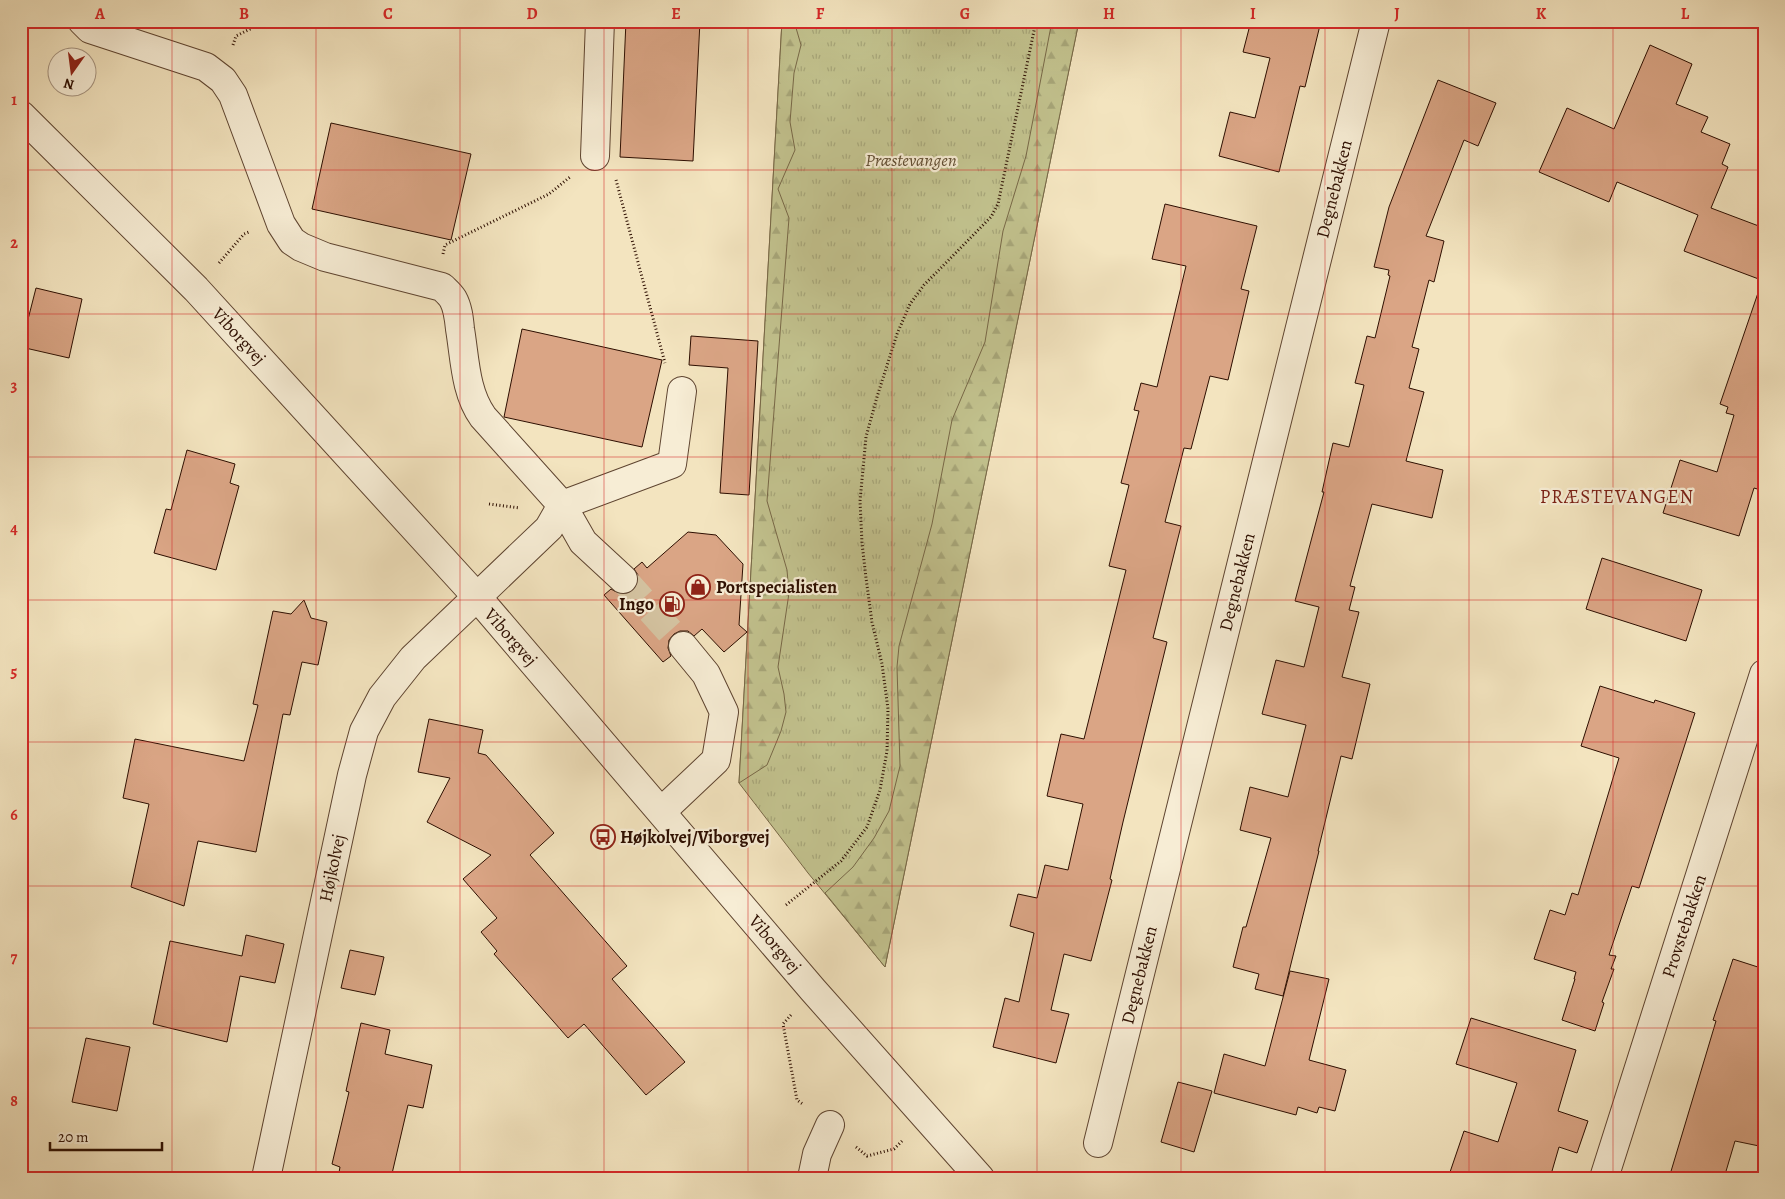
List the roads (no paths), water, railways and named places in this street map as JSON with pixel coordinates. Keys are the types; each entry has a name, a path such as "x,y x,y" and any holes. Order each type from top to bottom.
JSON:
{"street":[{"path":"82,21 90,29 206,67 223,80 233,95 279,218 292,241 325,256 442,287 454,300 458,312 468,380 475,406 562,505 584,542 623,578"},
{"path":"595,156 600,21"},
{"name":"Degnebakken","path":"1098,1143 1376,21"},
{"name":"Viborgvej","path":"21,115 196,289 478,598 813,990 980,1178"},
{"path":"562,505 672,464 682,391"},
{"name":"Højkolvej","path":"266,1178 352,775 364,731 382,697 413,658 478,598 549,528 562,505"},
{"path":"662,811 716,760 724,712 706,674 683,646"},
{"name":"Provstebakken","path":"1604,1178 1764,674"},
{"path":"812,1178 817,1154 830,1125"}],"tunnel":[{"path":"623,579 683,646"}],"place":[{"name":"Portspecialisten","path":"698,587"},
{"name":"Ingo","path":"672,604"},
{"name":"Højkolvej/Viborgvej","path":"603,837"}],"district":[{"name":"PRÆSTEVANGEN","path":"1617,497"}],"park label":[{"name":"Præstevangen","path":"911,160"}]}
